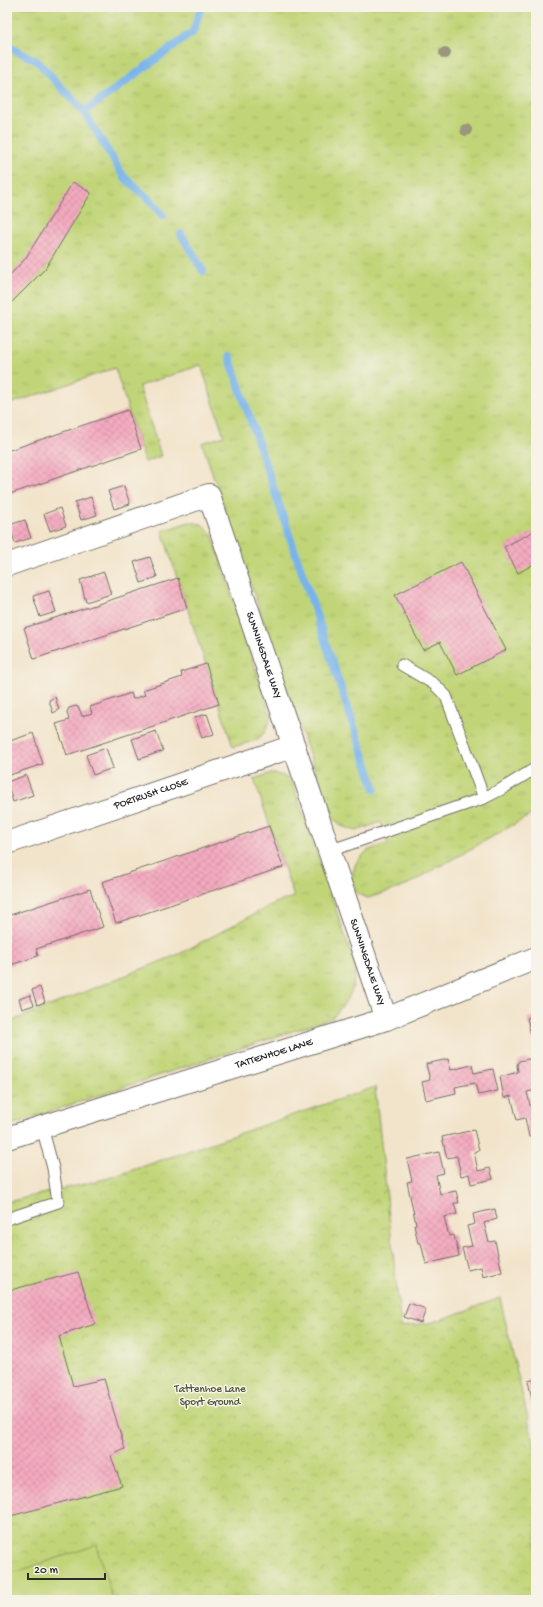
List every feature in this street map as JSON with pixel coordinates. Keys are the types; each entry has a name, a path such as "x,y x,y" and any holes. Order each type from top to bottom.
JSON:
{"street":[{"name":"SUNNINGDALE WAY","path":"7,564 209,495 386,1019"},
{"name":"PORTRUSH CLOSE","path":"7,843 294,746"},
{"name":"TATTENHOE LANE","path":"7,1138 386,1019 536,958"}],"lane":[{"path":"402,664 434,684 446,696 484,798"},
{"path":"329,851 484,798 536,768"},
{"path":"7,1219 58,1202 53,1168 42,1127"}],"green space":[{"path":"7,7 536,7 536,812 403,887 368,898 357,894 351,878 356,863 367,851 388,843 381,822 356,831 341,826 330,814 202,443 224,436 201,365 139,386 161,456 145,462 115,368 7,405"},
{"path":"189,522 202,524 212,534 271,716 269,724 262,735 254,741 233,747 162,531"},
{"path":"272,773 284,776 293,784 356,968 352,990 342,1006 332,1018 7,1126 7,1023 179,954 275,903 294,897 254,779"},
{"name":"Tattenhoe Lane Sport Ground","path":"375,1087 401,1327 434,1322 500,1298 536,1454 536,1600 7,1600 7,1202 109,1178"},
{"path":"96,1545 113,1600 7,1600 7,1575"}],"building":[{"path":"73,182 91,193 45,269 7,307 7,278 25,259"},
{"path":"128,410 141,449 7,495 7,451"},
{"path":"124,486 130,504 114,509 108,491"},
{"path":"91,497 97,515 81,520 75,502"},
{"path":"60,508 66,526 50,531 44,514"},
{"path":"25,520 31,538 15,543 9,525"},
{"path":"536,530 536,563 518,573 504,547"},
{"path":"150,557 157,577 141,583 134,562"},
{"path":"461,562 506,650 457,675 440,642 423,650 395,595"},
{"path":"104,572 111,594 86,602 80,580"},
{"path":"178,578 187,608 34,659 24,628"},
{"path":"49,591 56,612 40,617 33,596"},
{"path":"7,658 10,667 7,669"},
{"path":"206,664 219,704 67,755 56,724 69,720 67,712 69,708 76,706 79,708 82,716 92,713 90,707 131,693 133,699 145,695 143,690 182,677 181,672"},
{"path":"55,697 59,710 53,713 49,700"},
{"path":"207,714 214,734 202,738 195,717"},
{"path":"156,731 163,751 139,759 132,739"},
{"path":"33,733 43,764 7,776 7,742"},
{"path":"106,748 113,768 93,775 86,755"},
{"path":"26,775 33,795 13,802 7,782"},
{"path":"269,826 283,867 116,923 102,882"},
{"path":"90,889 103,927 36,949 38,956 7,966 7,916"},
{"path":"40,987 45,1002 37,1005 32,990"},
{"path":"30,995 34,1005 22,1009 19,999"},
{"path":"536,1016 536,1037 532,1038 527,1018"},
{"path":"448,1059 451,1070 472,1065 474,1073 493,1069 498,1091 478,1095 475,1083 455,1087 456,1093 426,1100 422,1082 430,1080 426,1064"},
{"path":"528,1059 532,1061 536,1081 536,1090 527,1092 532,1113 536,1112 536,1135 529,1137 525,1118 517,1120 511,1096 504,1098 500,1077 518,1072 517,1065 519,1061"},
{"path":"474,1130 479,1150 474,1152 478,1171 490,1168 493,1179 471,1184 469,1174 461,1176 457,1156 447,1158 442,1137"},
{"path":"439,1152 444,1173 436,1175 440,1194 456,1191 459,1203 454,1203 457,1214 444,1217 449,1236 454,1235 459,1256 426,1264 421,1243 418,1243 414,1225 416,1224 407,1182 412,1181 407,1159"},
{"path":"495,1209 497,1219 484,1223 489,1242 495,1241 502,1272 483,1277 481,1267 468,1270 462,1248 472,1246 467,1226 475,1224 473,1214"},
{"path":"78,1272 95,1324 59,1336 73,1386 104,1379 125,1449 111,1456 122,1486 7,1517 7,1291"},
{"path":"409,1303 426,1309 421,1323 404,1317"},
{"path":"536,1379 536,1412 535,1412 528,1381"}],"waterway":[{"path":"84,112 193,32 200,7"},
{"path":"7,46 37,61 84,112 124,177 151,201 163,216"},
{"path":"181,234 203,271"},
{"path":"229,356 375,789"}]}
